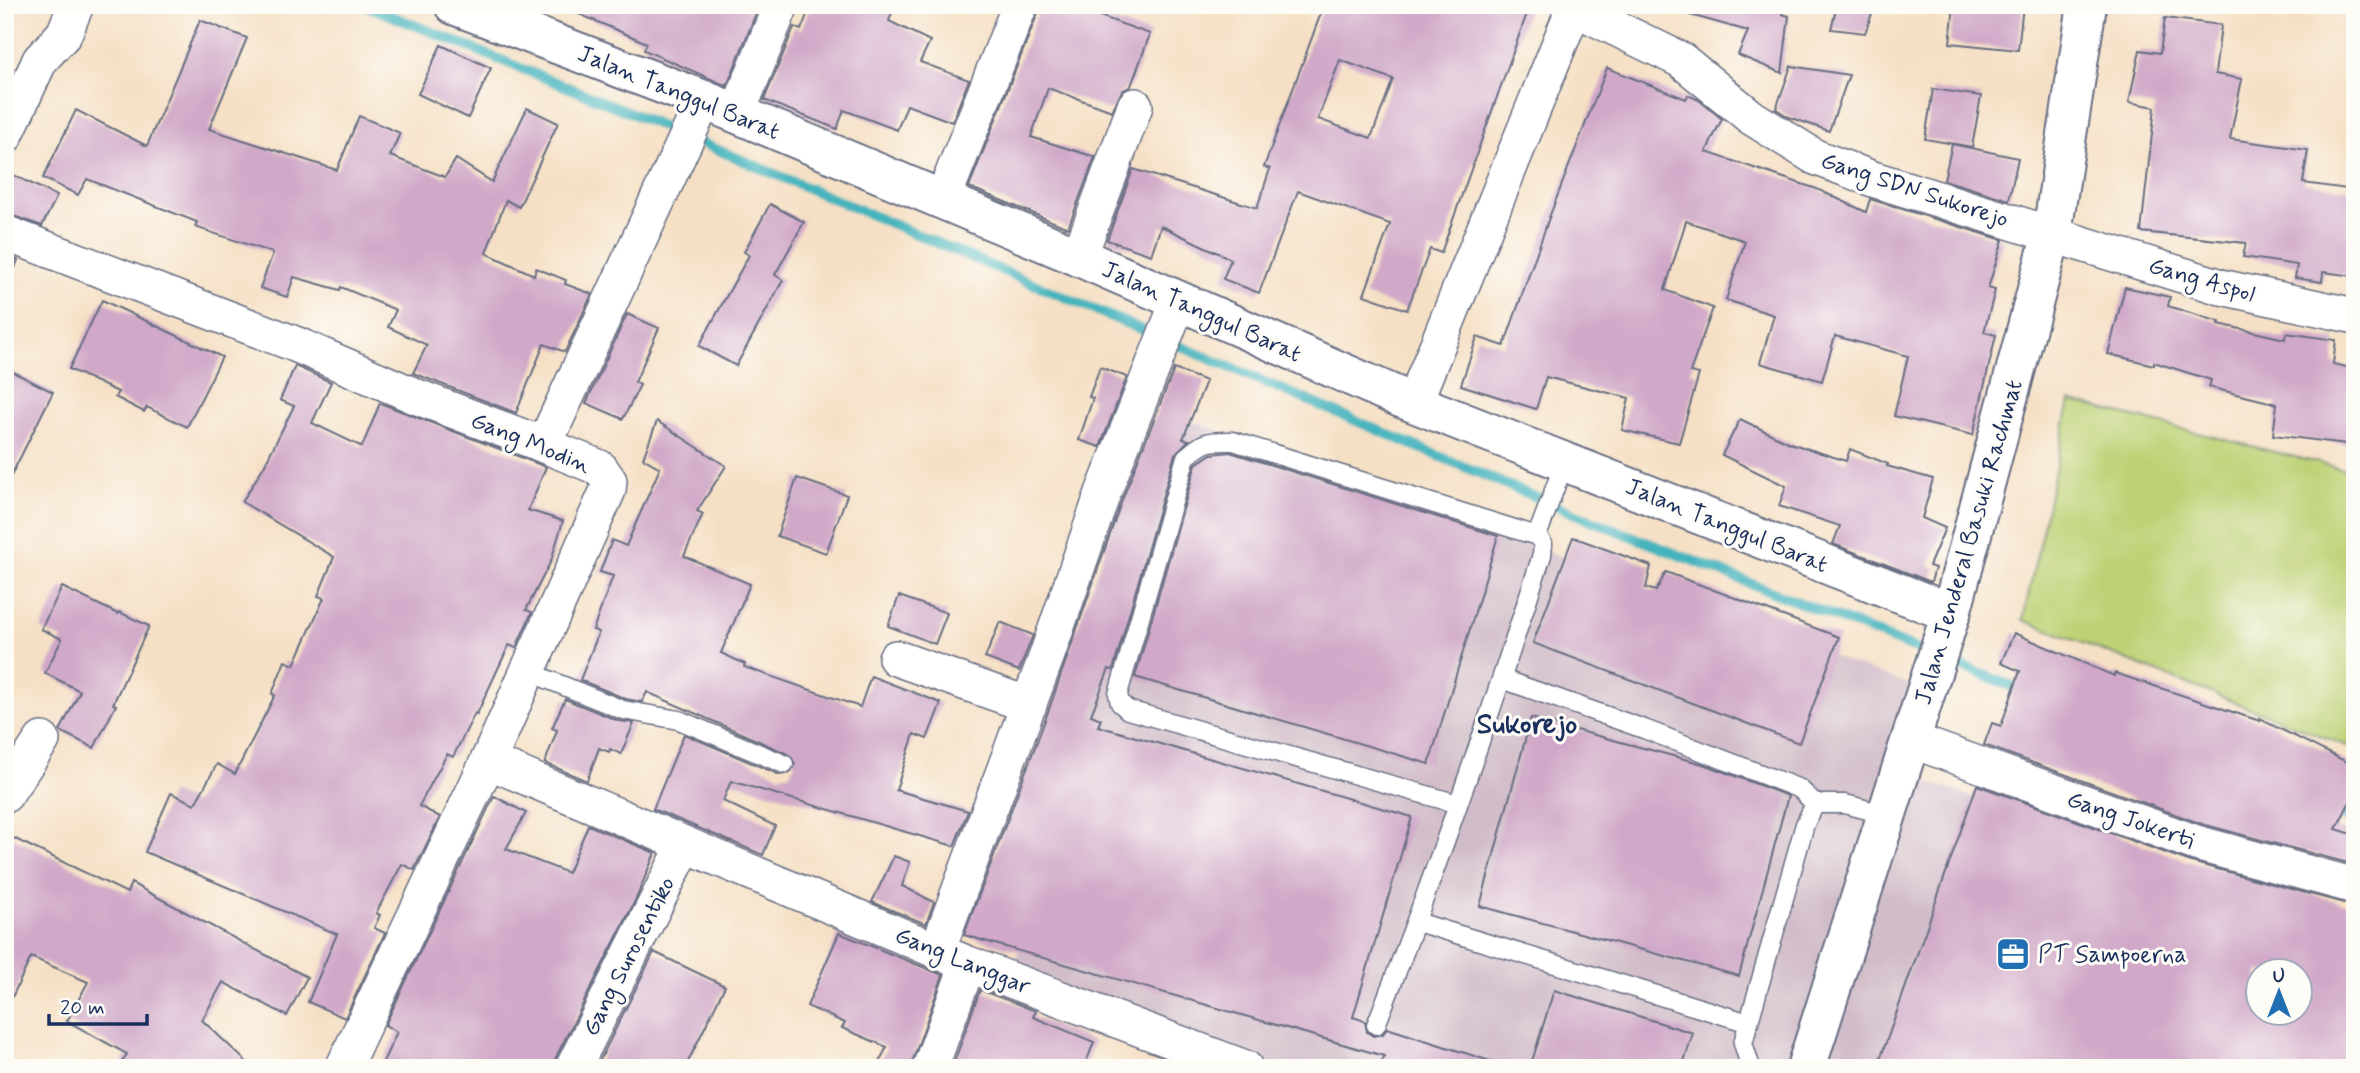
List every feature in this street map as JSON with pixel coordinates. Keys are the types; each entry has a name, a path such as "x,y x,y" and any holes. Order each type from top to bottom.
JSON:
{"street":[{"path":"5,136 40,60 64,34 76,5"},
{"name":"Jalan Tanggul Barat","path":"454,5 498,13 711,111 943,199 1414,403 1950,616"},
{"path":"544,445 676,157 711,111 782,5"},
{"path":"943,199 1020,5"},
{"name":"Jalan Jenderal Basuki Rachmat","path":"1806,1068 1950,616 2052,233 2087,5"},
{"path":"1414,403 1571,7"},
{"name":"Gang SDN Sukorejo","path":"1571,7 1681,60 1751,117 1815,157 1873,179 2052,233"},
{"path":"1079,257 1135,106"},
{"name":"Gang Modin","path":"5,233 295,344 415,396 544,445 600,468 609,481 608,490 488,761 343,1068"},
{"name":"Gang Aspol","path":"2052,233 2221,287 2355,316"},
{"path":"930,1068 953,958 1029,705 1103,493 1179,300"},
{"path":"896,658 1029,705"},
{"path":"5,795 42,740"},
{"name":"Gang Jokerti","path":"1911,740 2196,842 2355,886"},
{"name":"Gang Langgar","path":"488,761 953,958 1245,1068"},
{"name":"Gang Surosentiko","path":"573,1068 685,845"}],"lane":[{"path":"1458,804 1128,710 1120,703 1118,694 1186,457 1206,441 1233,441 1539,532"},
{"path":"1376,1025 1417,922 1502,679 1542,555 1543,544 1539,532 1565,461"},
{"path":"527,671 623,710 679,720 784,764"},
{"path":"1502,679 1644,729 1800,789 1815,804 1845,804 1887,815"},
{"path":"1751,1068 1743,1043 1805,824 1815,804"},
{"path":"1417,922 1749,1023"}],"shaded area":[{"path":"1165,411 1910,685 1901,774 2355,919 2355,1068 1271,1068 1010,980"}],"green space":[{"path":"2070,401 2355,472 2355,749 2023,620"}],"building":[{"path":"558,5 737,5 756,13 727,86 644,50 647,43"},
{"path":"811,5 895,5 889,21 930,41 920,62 969,80 952,122 907,105 897,130 844,110 837,129 764,100 794,27 801,30"},
{"path":"1041,5 1097,5 1094,14 1150,34 1131,86 1122,91 1112,111 1048,88 1031,137 1095,157 1068,228 969,187"},
{"path":"1324,5 1530,5 1441,253 1430,249 1407,310 1364,295 1390,224 1298,191 1259,293 1223,279 1231,259 1161,226 1151,255 1107,240 1133,169 1257,208 1270,169 1264,167","holes":["1340,60 1393,79 1371,138 1318,119"]},
{"path":"1684,5 1784,5 1782,14 1789,16 1782,73 1738,55 1748,31 1683,13"},
{"path":"1837,5 1875,5 1865,33 1831,29"},
{"path":"1954,5 2023,5 2018,50 1950,43"},
{"path":"2165,18 2221,25 2215,74 2242,79 2230,139 2308,150 2303,183 2355,190 2355,276 2323,272 2322,282 2295,278 2297,265 2243,257 2246,243 2141,232 2155,107 2129,102 2140,50 2160,53"},
{"path":"200,20 247,38 209,129 337,170 359,116 400,133 390,156 445,177 456,159 492,182 527,108 558,123 519,207 506,200 486,253 534,275 536,268 566,280 565,284 592,294 565,352 544,344 516,413 413,373 427,345 388,327 396,310 341,287 340,290 294,277 287,297 260,288 273,253 195,227 197,222 87,179 78,195 43,178 76,110 147,146"},
{"path":"441,45 491,68 468,118 418,94"},
{"path":"1791,66 1849,75 1829,131 1789,117 1776,109"},
{"path":"1607,68 1686,99 1688,95 1699,100 1722,119 1706,152 1817,189 1866,212 1870,199 2003,240 1988,288 1995,290 1984,332 1996,335 1973,435 1894,416 1908,356 1835,336 1822,381 1760,363 1774,315 1726,300 1745,241 1686,221 1665,290 1713,308 1690,372 1699,374 1679,443 1622,430 1629,398 1546,377 1536,409 1461,385 1477,337 1504,346 1550,215"},
{"path":"1933,89 1981,96 1972,147 1925,139"},
{"path":"1952,144 2018,158 2009,200 1944,180"},
{"path":"5,171 57,196 42,226 5,213"},
{"path":"770,204 804,222 775,275 783,280 736,366 699,346 749,255 744,252"},
{"path":"5,255 18,260 6,290 5,290"},
{"path":"2125,287 2170,297 2168,306 2220,322 2219,324 2285,339 2286,333 2336,340 2333,364 2355,369 2355,445 2273,435 2277,404 2209,387 2211,380 2154,362 2154,365 2108,354"},
{"path":"102,300 222,357 187,427 147,407 144,412 115,397 118,392 69,369"},
{"path":"627,314 659,328 635,382 640,385 623,419 586,403"},
{"path":"295,366 331,382 312,423 362,447 380,403 546,467 528,510 563,521 551,561 526,610 532,612 516,648 509,645 477,714 475,713 453,757 447,754 419,806 440,817 414,870 402,864 376,913 380,915 374,928 385,933 345,1018 308,1002 337,934 145,852 171,793 195,804 217,764 235,774 275,695 272,694 285,661 294,665 324,598 318,596 334,557 242,502 264,466 294,406 280,400"},
{"path":"1100,367 1127,377 1100,447 1079,440 1093,398 1089,397"},
{"path":"5,368 53,392 5,488"},
{"path":"1174,369 1206,381 1183,439 1189,440 1175,454 1113,670 1109,669 1091,715 1101,719 1098,726 1412,817 1353,1017 1365,1021 1367,1032 1373,1036 1383,1034 1387,1028 1493,1062 1492,1068 1380,1068 1384,1056 964,935 1048,712 1122,500"},
{"path":"1740,419 1790,443 1846,461 1850,449 1888,464 1887,466 1933,479 1922,518 1945,528 1929,566 1935,568 1931,582 1833,544 1840,526 1779,506 1786,486 1722,455"},
{"path":"657,421 726,466 697,511 703,514 684,556 750,584 721,653 745,664 744,667 860,707 871,676 941,703 927,739 914,734 896,790 968,811 954,846 731,781 723,801 775,826 763,855 653,809 684,734 780,775 790,773 795,763 788,754 647,692 642,702 626,699 580,680 599,632 593,630 613,576 600,572 612,540 626,546 660,468 643,458"},
{"path":"1230,452 1498,536 1429,764 1135,677 1196,464 1211,454"},
{"path":"797,478 847,495 826,553 777,536"},
{"path":"1573,537 1651,566 1646,588 1656,591 1666,572 1839,637 1799,743 1533,643"},
{"path":"62,587 149,626 113,704 116,705 94,748 60,731 80,691 45,673 62,639 41,629"},
{"path":"899,596 947,613 935,644 888,626"},
{"path":"1000,622 1033,635 1019,671 985,658"},
{"path":"2014,633 2114,676 2115,673 2260,719 2355,766 2355,792 2336,829 2355,835 2355,865 2202,824 1984,745 1992,723 2001,726 2020,671 2001,663"},
{"path":"565,699 619,721 634,723 621,754 599,748 587,781 545,763 557,730 552,728"},
{"path":"1531,718 1703,764 1788,796 1739,976 1480,906"},
{"path":"1977,785 2191,862 2355,906 2355,1068 1877,1068"},
{"path":"494,796 526,813 506,849 568,873 588,825 655,853 636,899 555,1059 553,1068 380,1068 397,1032 385,1025"},
{"path":"5,834 127,893 131,883 307,977 287,1016 223,982 202,1020 253,1068 118,1068 127,1054 67,1021 88,982 31,957 5,1012"},
{"path":"894,856 910,862 902,886 934,902 926,924 872,902"},
{"path":"839,933 943,975 910,1068 876,1068 887,1047 842,1028 845,1023 807,1006"},
{"path":"654,952 725,986 685,1068 596,1068"},
{"path":"980,990 1036,1011 1033,1017 1094,1042 1084,1068 952,1068"},
{"path":"1554,990 1693,1033 1682,1068 1530,1068"}],"waterway":[{"path":"365,5 624,110 1573,513 1929,654"},
{"path":"1943,659 2024,691"},
{"path":"2331,811 2355,820"}],"place":[{"name":"PT Sampoerna","path":"2013,954"}],"district":[{"name":"Sukorejo","path":"1527,723"}]}
